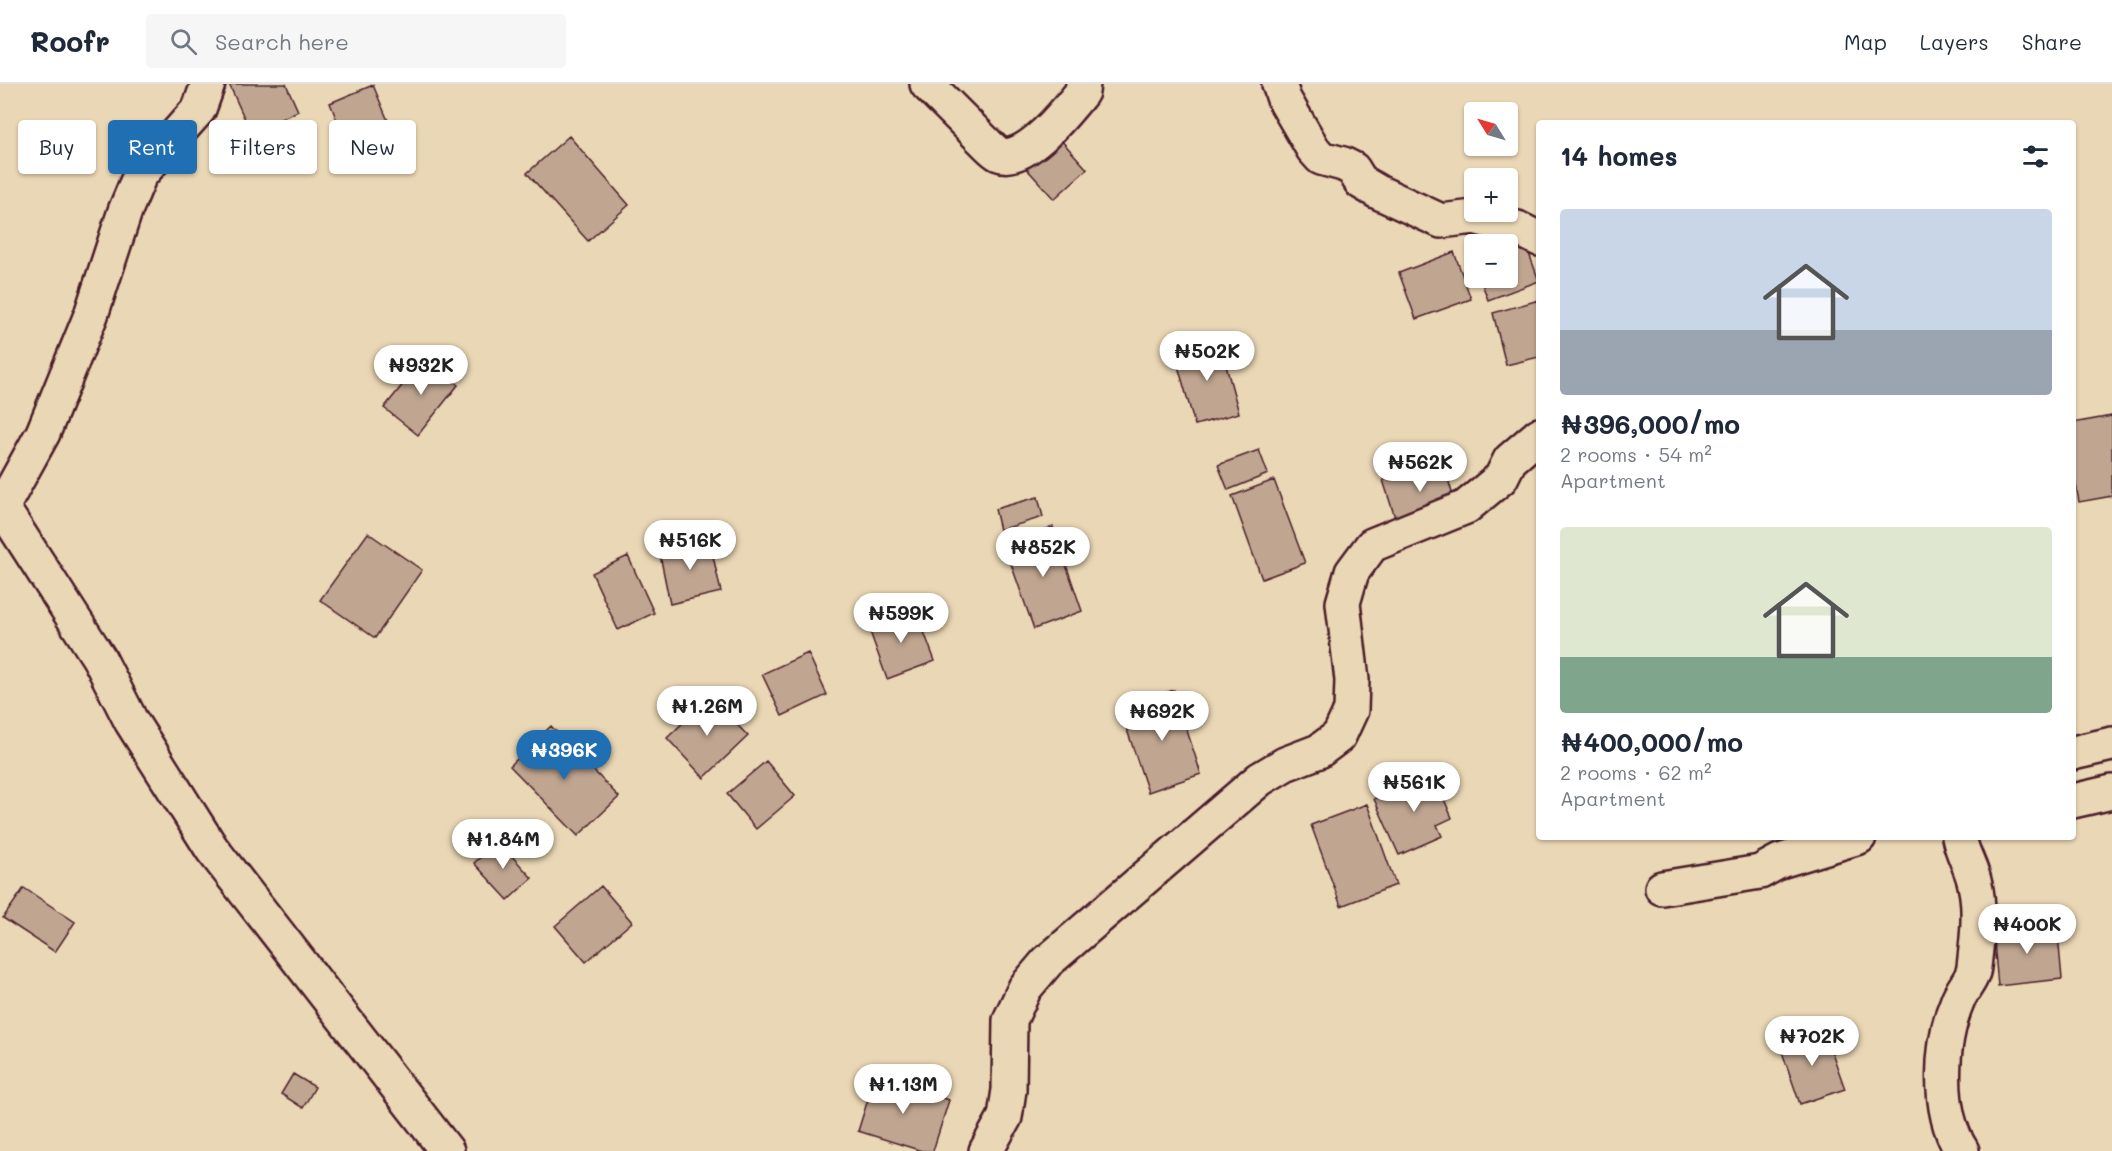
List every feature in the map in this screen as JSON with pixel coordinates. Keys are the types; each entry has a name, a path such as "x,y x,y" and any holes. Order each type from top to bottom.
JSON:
{"street":[{"path":"208,84 199,109 140,176 124,211 91,315 43,433 1,507 99,658 131,721 212,849 447,1151"},
{"path":"927,84 988,146 999,154 1005,155 1014,154 1046,134 1082,92 1083,84"},
{"path":"1279,84 1301,129 1321,158 1343,164 1353,170 1361,182 1441,221 1474,217 1518,228 1536,237"},
{"path":"986,1151 1005,1117 1009,1090 1010,1020 1024,988 1047,962 1260,779 1285,764 1319,751 1339,736 1351,711 1352,680 1343,603 1352,572 1372,545 1466,507 1501,478 1510,460 1536,438"},
{"path":"2076,752 2112,744"},
{"path":"2076,800 2112,792"},
{"path":"1662,888 1760,872 1780,861 1849,840"},
{"path":"1960,840 1975,885 1977,923 1974,971 1958,1000 1947,1035 1942,1083 1950,1118 1962,1151"}],"building":[{"path":"229,84 286,84 298,111 279,120 245,120"},
{"path":"373,85 388,120 337,120 330,103"},
{"path":"569,136 629,205 588,241 527,173"},
{"path":"1059,138 1087,169 1054,199 1026,168"},
{"path":"1522,234 1536,273 1536,282 1488,300 1484,288 1518,288 1518,235"},
{"path":"1454,252 1464,280 1464,288 1467,288 1471,299 1416,319 1399,273"},
{"path":"1536,301 1536,358 1506,365 1493,313"},
{"path":"1219,340 1239,413 1195,425 1174,352"},
{"path":"424,358 458,385 418,435 384,408"},
{"path":"2112,416 2112,496 2079,502 2076,485 2076,422"},
{"path":"1259,450 1268,474 1228,490 1218,465"},
{"path":"1443,462 1456,506 1397,524 1383,480"},
{"path":"1274,480 1305,563 1262,579 1232,496"},
{"path":"1038,497 1043,517 1000,530 995,509"},
{"path":"1053,527 1082,611 1034,629 1004,544"},
{"path":"368,533 422,570 375,638 320,600"},
{"path":"709,538 721,592 670,604 659,550"},
{"path":"628,556 654,613 618,630 592,573"},
{"path":"915,608 935,661 887,679 868,626"},
{"path":"808,653 827,695 782,716 762,674"},
{"path":"1174,690 1201,774 1148,792 1122,715 1148,706 1146,699"},
{"path":"710,697 748,736 704,778 667,738"},
{"path":"551,726 619,797 578,836 510,766"},
{"path":"766,761 795,796 756,829 727,794"},
{"path":"1433,773 1452,818 1437,825 1442,836 1399,855 1374,799"},
{"path":"1367,804 1396,885 1341,906 1311,825"},
{"path":"498,841 532,878 508,900 474,863"},
{"path":"601,886 632,922 586,962 555,926"},
{"path":"24,888 75,922 55,952 3,918"},
{"path":"2057,924 2062,979 1998,986 1993,931"},
{"path":"1824,1030 1845,1089 1800,1104 1780,1046"},
{"path":"293,1074 315,1087 303,1108 281,1094"},
{"path":"875,1077 949,1100 933,1151 922,1151 858,1131"}]}
